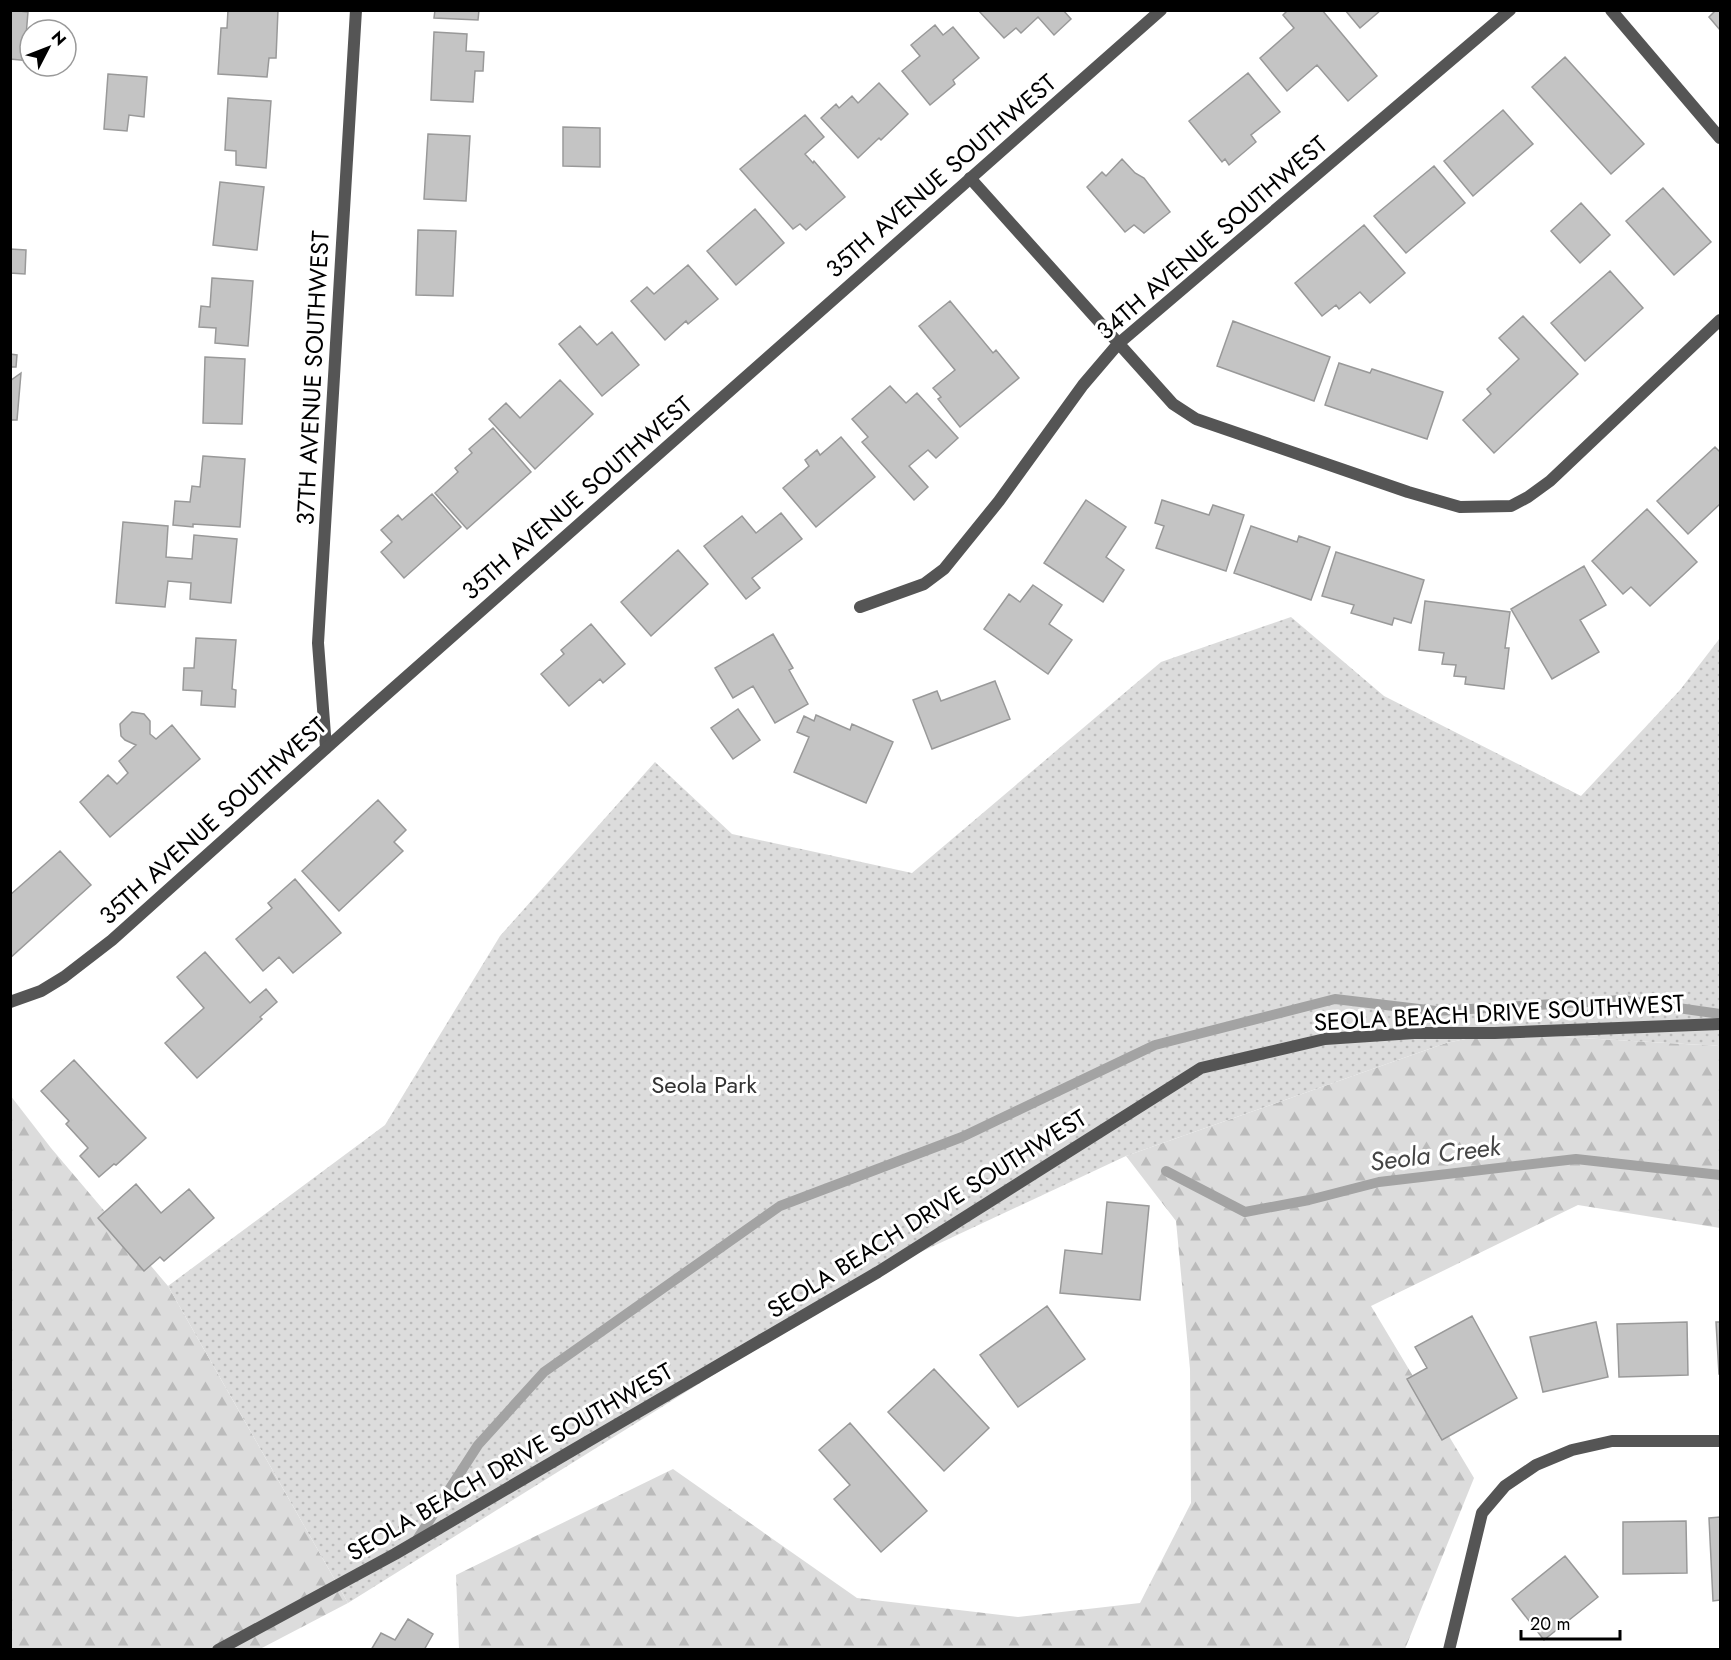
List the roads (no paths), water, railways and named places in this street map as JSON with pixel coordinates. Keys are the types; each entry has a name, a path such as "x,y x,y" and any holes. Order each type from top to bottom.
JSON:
{"street":[{"name":"37TH AVENUE SOUTHWEST","path":"326,748 318,643 356,10"},
{"name":"35TH AVENUE SOUTHWEST","path":"10,1002 41,991 64,977 112,940 1161,10"},
{"name":"34TH AVENUE SOUTHWEST","path":"860,607 924,584 944,569 999,501 1083,385 1118,344 1510,10"},
{"path":"1611,10 1720,138"},
{"path":"970,178 1173,404 1196,419 1408,492 1460,507 1511,506 1528,497 1550,481 1720,321"},
{"name":"SEOLA BEACH DRIVE SOUTHWEST","path":"218,1650 395,1554 878,1272 1201,1068 1325,1039 1720,1023"},
{"path":"1449,1650 1482,1513 1505,1486 1536,1465 1572,1450 1612,1441 1720,1441"}],"waterway":[{"path":"418,1538 478,1445 544,1372 780,1206 962,1137 1155,1045 1335,999 1436,1011 1622,1000 1720,1014"},
{"name":"Seola Creek","path":"1166,1171 1245,1212 1309,1200 1379,1182 1576,1159 1720,1175"}],"park label":[{"name":"Seola Park","path":"704,1085"}]}
